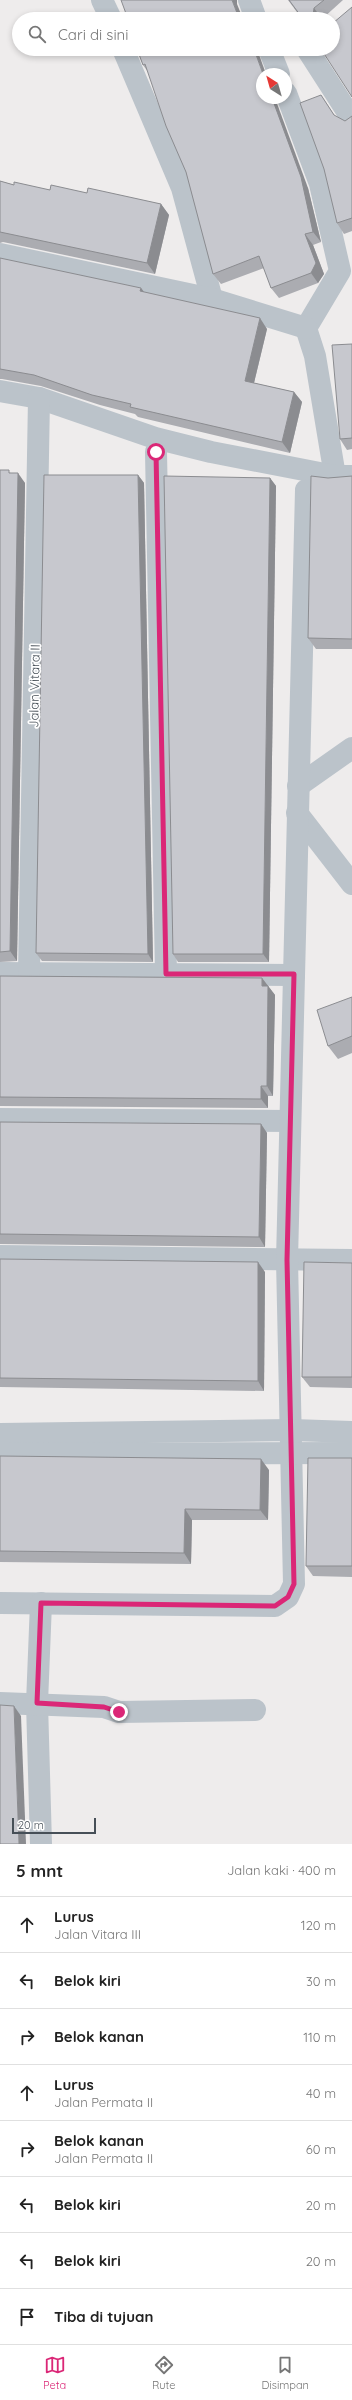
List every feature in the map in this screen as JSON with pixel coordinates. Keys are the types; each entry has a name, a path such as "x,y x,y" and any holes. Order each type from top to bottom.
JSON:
{"street":[{"path":"102,0 107,12"},
{"path":"248,0 253,12"},
{"path":"126,56 182,188 212,299"},
{"path":"274,61 283,56"},
{"path":"312,56 352,119"},
{"path":"290,104 320,184 346,270 306,328"},
{"path":"0,254 212,299 306,328"},
{"path":"0,391 39,398 155,438 211,452 343,476 315,356 306,328"},
{"name":"Jalan Vitara II","path":"30,973 39,398"},
{"path":"156,452 166,974"},
{"path":"0,1603 275,1606 288,1597 294,1584 292,1430 287,1260 306,490"},
{"path":"298,786 352,748"},
{"path":"297,812 352,884"},
{"path":"0,973 294,974"},
{"path":"0,1119 290,1121"},
{"path":"0,1256 352,1260"},
{"path":"10,1444 292,1430 352,1432"},
{"path":"10,1444 352,1453"},
{"path":"41,1603 37,1703 41,1844"},
{"path":"0,1703 37,1703 104,1707 119,1712 255,1710"}],"building":[{"path":"121,0 232,0 237,12 125,12"},
{"path":"289,0 324,0 314,8 314,12 298,12"},
{"path":"352,7 352,97 326,56 340,56 340,17"},
{"path":"140,56 257,56 261,68 256,68 256,104 274,104 301,177 313,232 305,234 316,263 311,273 271,288 259,256 213,274 186,172 166,126 145,64 143,65"},
{"path":"321,95 334,115 345,121 352,116 352,218 337,223 324,169 300,103"},
{"path":"0,181 14,185 14,182 50,190 51,185 87,193 88,188 161,204 147,263 0,232"},
{"path":"0,258 141,288 140,291 260,318 245,381 294,392 282,442 130,407 131,404 92,395 34,375 0,369"},
{"path":"352,344 352,438 340,439 332,345"},
{"path":"0,470 9,470 9,473 18,473 10,951 0,952"},
{"path":"44,475 138,475 148,954 36,953"},
{"path":"164,476 270,478 263,954 173,954"},
{"path":"311,476 328,478 352,476 352,639 308,638"},
{"path":"0,976 262,978 262,986 268,986 267,1086 261,1086 261,1099 0,1097"},
{"path":"352,997 352,1036 328,1046 317,1010"},
{"path":"0,1122 261,1124 259,1237 0,1234"},
{"path":"0,1259 258,1262 258,1381 0,1378"},
{"path":"304,1262 352,1263 352,1377 302,1377"},
{"path":"0,1456 261,1459 260,1510 185,1509 184,1553 0,1551"},
{"path":"308,1458 352,1458 352,1566 306,1566"},
{"path":"0,1705 14,1706 19,1844 0,1844"}],"route":[{"path":"119,1712 104,1707 37,1703 41,1603 275,1606 288,1597 294,1584 291,1460 292,1430 287,1260 294,974 166,974 156,452"}]}
